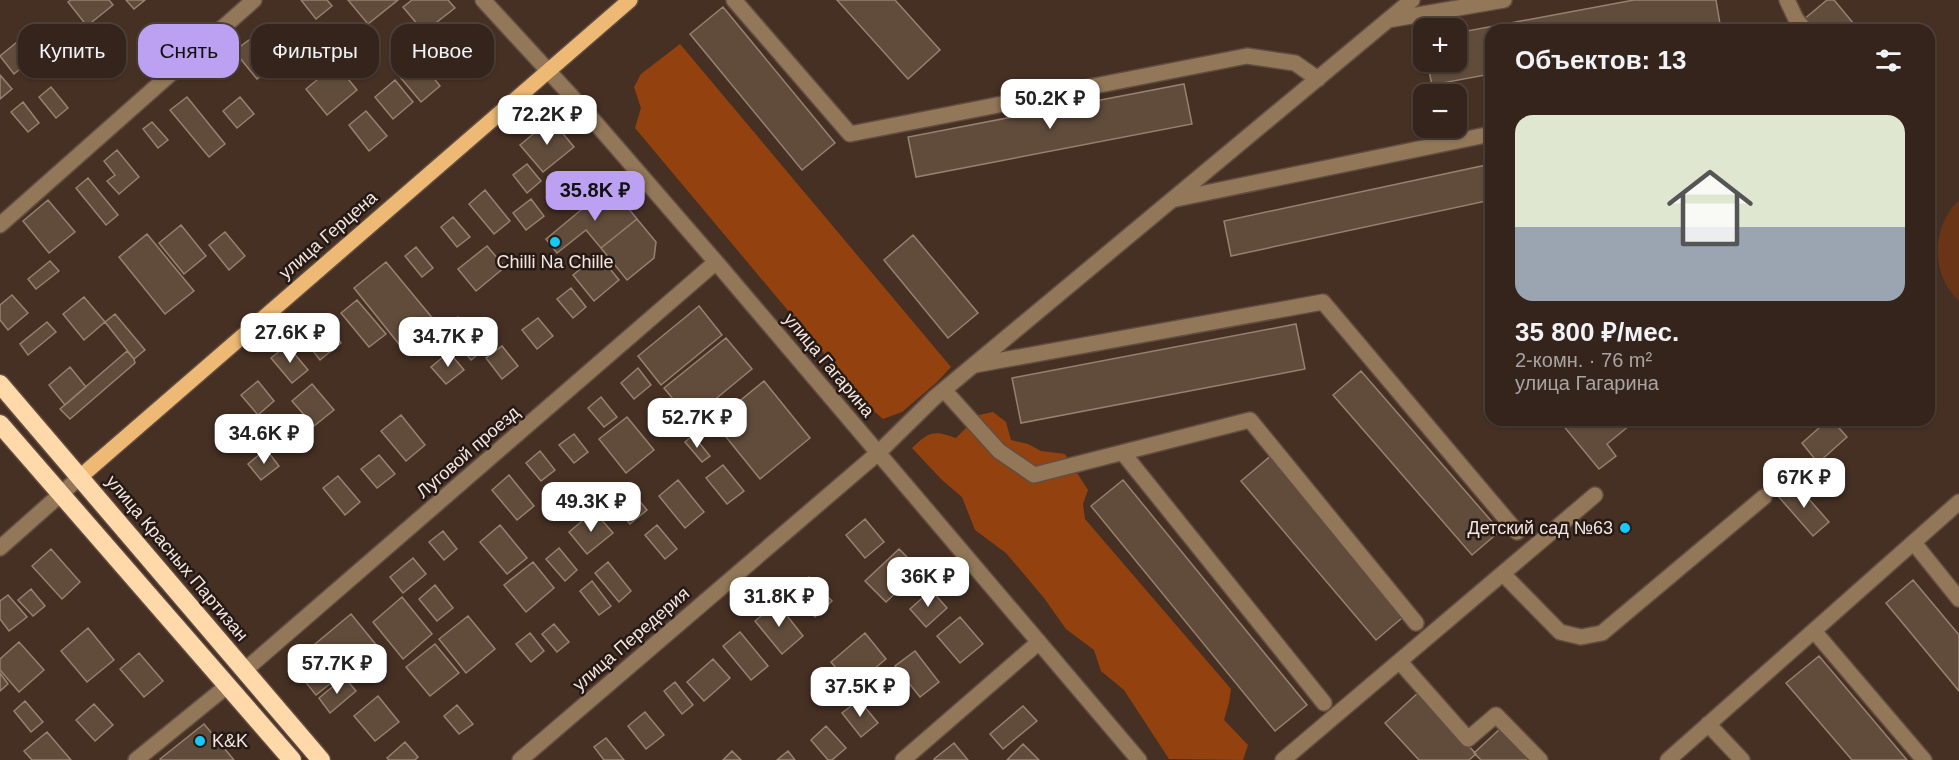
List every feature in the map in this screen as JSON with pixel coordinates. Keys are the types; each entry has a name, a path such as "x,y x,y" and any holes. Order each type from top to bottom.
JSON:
{"highway":[{"name":"улица Красных Партизан","path":"0,384 321,760"},
{"path":"0,424 292,760"}],"main road":[{"name":"улица Герцена","path":"80,477 630,0"}],"street":[{"path":"0,225 254,0"},
{"name":"улица Гагарина","path":"483,0 548,70 716,262 1139,760"},
{"path":"734,0 850,134 1247,56 1295,63 1318,79"},
{"name":"улица Передерия","path":"520,760 878,453 944,390 1412,0"},
{"path":"1388,20 1504,0"},
{"path":"1787,0 1800,24"},
{"path":"1173,199 1485,136"},
{"name":"Луговой проезд","path":"246,670 716,262"},
{"path":"974,365 1323,302 1517,532"},
{"path":"944,390 999,451 1034,475 1250,420 1416,622"},
{"path":"1123,453 1324,703"},
{"name":"улица Герцена","path":"0,548 80,477"},
{"path":"1283,760 1595,495"},
{"path":"1503,574 1560,632 1581,637 1602,633 1764,497"},
{"path":"1668,760 1959,502"},
{"path":"1914,543 1959,598"},
{"path":"1814,631 1924,760"},
{"path":"903,760 1039,642"},
{"path":"1400,662 1468,739 1496,715 1540,760"},
{"path":"136,760 227,686"},
{"path":"1708,724 1742,760"}],"shaded area":[{"path":"680,44 951,367 902,412 883,419 868,406 635,128 641,108 634,87 641,74"},
{"path":"1959,200 1959,301 1943,278 1938,250 1943,223"},
{"path":"993,412 1006,422 1011,440 1028,444 1041,451 1065,454 1088,490 1083,504 1085,519 1231,689 1224,720 1248,745 1243,760 1169,759 1124,690 1101,671 1094,650 1066,629 1044,598 1006,553 975,530 962,497 941,479 912,448 923,438 932,434 937,433 956,438 979,415"}],"building":[{"path":"71,0 109,0 113,5 89,24 85,24 68,2"},
{"path":"126,0 145,0 134,9"},
{"path":"301,0 327,0 332,6 316,19"},
{"path":"348,0 398,0 368,24"},
{"path":"412,0 448,0 455,8 434,24 417,24 403,7"},
{"path":"837,0 895,0 940,50 908,79"},
{"path":"1634,0 1716,0 1720,24 1505,24"},
{"path":"1827,0 1834,0 1854,24 1807,24 1803,20"},
{"path":"723,7 835,143 802,170 690,34"},
{"path":"1485,28 1485,75 1432,84 1429,72 1467,72 1467,31"},
{"path":"249,40 251,42 251,72 239,57 239,47"},
{"path":"18,41 18,71 14,74 0,56"},
{"path":"0,75 12,89 0,99"},
{"path":"319,78 347,78 357,90 327,115 306,89"},
{"path":"401,78 434,78 440,86 421,102"},
{"path":"395,80 413,102 393,119 375,97"},
{"path":"1184,84 1192,124 916,177 908,137"},
{"path":"51,87 68,108 56,118 39,97"},
{"path":"187,97 225,144 209,157 170,110"},
{"path":"240,97 254,114 237,128 223,111"},
{"path":"23,102 39,123 28,132 11,112"},
{"path":"366,111 387,136 369,151 349,125"},
{"path":"551,119 574,147 543,172 520,145"},
{"path":"152,122 168,140 158,148 143,129"},
{"path":"117,150 139,177 119,194 107,181 115,175 104,161"},
{"path":"527,164 541,181 527,193 513,175"},
{"path":"1485,165 1485,201 1231,256 1224,221"},
{"path":"570,173 582,187 559,207 547,192"},
{"path":"88,178 118,215 106,225 76,188"},
{"path":"610,186 637,219 601,248 586,230 557,253 546,239"},
{"path":"485,190 510,221 494,234 469,204"},
{"path":"531,199 544,216 526,230 513,213"},
{"path":"48,200 75,232 49,253 23,221"},
{"path":"453,217 470,237 457,247 441,227"},
{"path":"637,219 656,242 654,258 627,280 601,248"},
{"path":"181,225 206,256 184,274 159,243"},
{"path":"225,232 245,256 229,270 209,245"},
{"path":"147,234 194,291 165,314 119,257"},
{"path":"913,235 978,313 948,338 884,260"},
{"path":"487,246 505,267 476,291 458,269"},
{"path":"416,247 433,268 422,277 405,256"},
{"path":"598,254 619,280 594,301 573,275"},
{"path":"50,261 59,271 36,289 28,279"},
{"path":"386,262 439,326 406,353 354,288"},
{"path":"571,288 586,307 573,318 557,299"},
{"path":"12,295 28,313 8,330 0,320 0,305"},
{"path":"84,297 105,322 84,340 63,314"},
{"path":"357,300 386,334 369,347 341,313"},
{"path":"699,306 722,335 661,385 638,356"},
{"path":"115,314 145,350 134,359 105,322"},
{"path":"458,317 485,349 471,360 445,328"},
{"path":"538,318 553,336 537,349 522,330"},
{"path":"47,322 56,332 28,355 20,344"},
{"path":"1296,324 1305,369 1021,423 1012,378"},
{"path":"326,325 341,343 320,360 305,341"},
{"path":"726,338 752,369 690,420 664,388"},
{"path":"287,345 308,370 292,383 271,358"},
{"path":"502,346 518,366 502,379 486,358"},
{"path":"127,351 135,363 70,419 60,409"},
{"path":"449,352 464,370 446,384 431,367"},
{"path":"70,367 86,387 65,405 49,385"},
{"path":"638,368 651,385 634,399 621,383"},
{"path":"1361,371 1500,531 1472,555 1333,395"},
{"path":"258,381 274,401 258,415 241,395"},
{"path":"764,381 810,438 760,479 714,422"},
{"path":"312,384 334,410 314,426 292,401"},
{"path":"601,397 617,417 604,427 588,408"},
{"path":"401,415 425,445 406,461 381,431"},
{"path":"627,417 654,450 626,473 599,439"},
{"path":"1563,426 1629,426 1607,444 1616,456 1599,469"},
{"path":"1821,426 1837,426 1847,437 1818,463 1802,443"},
{"path":"574,434 588,452 574,463 559,445"},
{"path":"693,435 710,456 702,462 685,442"},
{"path":"266,449 279,466 261,480 248,464"},
{"path":"540,451 555,470 541,481 526,463"},
{"path":"1273,454 1408,613 1376,640 1241,481"},
{"path":"379,455 395,474 377,488 361,469"},
{"path":"723,465 744,491 727,504 706,478"},
{"path":"509,475 534,506 517,520 492,490"},
{"path":"338,476 360,502 345,515 323,488"},
{"path":"678,480 704,512 685,528 659,496"},
{"path":"1123,480 1307,705 1275,731 1091,506"},
{"path":"1794,482 1829,522 1813,536 1778,496"},
{"path":"628,487 647,510 630,524 611,501"},
{"path":"594,511 613,533 587,554 569,532"},
{"path":"865,519 884,542 865,558 846,535"},
{"path":"500,525 527,558 507,574 480,542"},
{"path":"657,525 677,549 665,559 645,535"},
{"path":"443,531 457,549 444,560 429,542"},
{"path":"559,548 577,570 565,581 546,559"},
{"path":"51,549 80,582 62,599 32,566"},
{"path":"899,549 920,570 886,602 865,581"},
{"path":"413,558 426,574 403,593 390,577"},
{"path":"533,562 554,588 526,612 504,585"},
{"path":"608,562 631,591 619,602 595,573"},
{"path":"809,577 832,601 815,617 793,593"},
{"path":"1913,580 1959,635 1959,691 1886,603"},
{"path":"592,581 611,606 599,615 580,591"},
{"path":"435,585 453,608 437,621 419,599"},
{"path":"31,589 45,606 33,616 18,600"},
{"path":"931,590 947,608 926,627 910,609"},
{"path":"8,595 27,617 9,631 0,619 0,601"},
{"path":"402,597 432,634 403,659 373,622"},
{"path":"777,603 803,636 782,654 755,621"},
{"path":"351,614 377,646 316,695 291,664"},
{"path":"468,616 495,649 466,673 439,639"},
{"path":"960,617 983,644 960,663 937,636"},
{"path":"554,624 569,642 557,652 542,634"},
{"path":"88,628 114,660 87,682 61,651"},
{"path":"740,632 768,666 751,680 723,646"},
{"path":"530,633 544,651 531,662 516,644"},
{"path":"865,633 886,659 852,687 831,662"},
{"path":"19,642 44,670 19,692 0,670 0,659"},
{"path":"435,644 459,673 430,696 406,667"},
{"path":"915,651 939,682 920,697 895,666"},
{"path":"139,653 163,681 144,697 120,669"},
{"path":"1819,656 1907,760 1852,760 1786,683"},
{"path":"713,659 730,678 704,701 687,682"},
{"path":"0,673 8,684 0,691"},
{"path":"344,677 356,691 330,713 319,698"},
{"path":"675,682 693,705 682,714 664,691"},
{"path":"1419,692 1476,754 1469,760 1419,760 1385,723"},
{"path":"378,696 399,722 375,741 354,716"},
{"path":"859,700 878,723 861,737 842,713"},
{"path":"25,701 43,722 31,732 14,711"},
{"path":"94,704 113,725 95,741 76,720"},
{"path":"457,705 473,724 459,734 444,716"},
{"path":"1023,706 1037,721 1003,749 990,734"},
{"path":"645,712 664,735 646,749 628,726"},
{"name":"K&K","path":"204,724 234,760 160,759"},
{"path":"826,726 846,748 832,760 828,760 811,740"},
{"path":"1502,727 1532,760 1481,760 1474,753"},
{"path":"47,732 71,760 32,760 24,751"},
{"path":"606,738 624,760 604,760 594,747"},
{"path":"405,742 418,757 415,760 389,760 387,758"},
{"path":"954,743 968,760 934,760 934,759"},
{"path":"1023,744 1039,760 1007,760"},
{"path":"732,751 741,760 723,760"},
{"path":"788,751 795,760 777,760"}],"place":[{"name":"Chilli Na Chille","path":"555,242"},
{"name":"Детский сад №63","path":"1625,528"},
{"name":"K&K","path":"200,741"}]}
